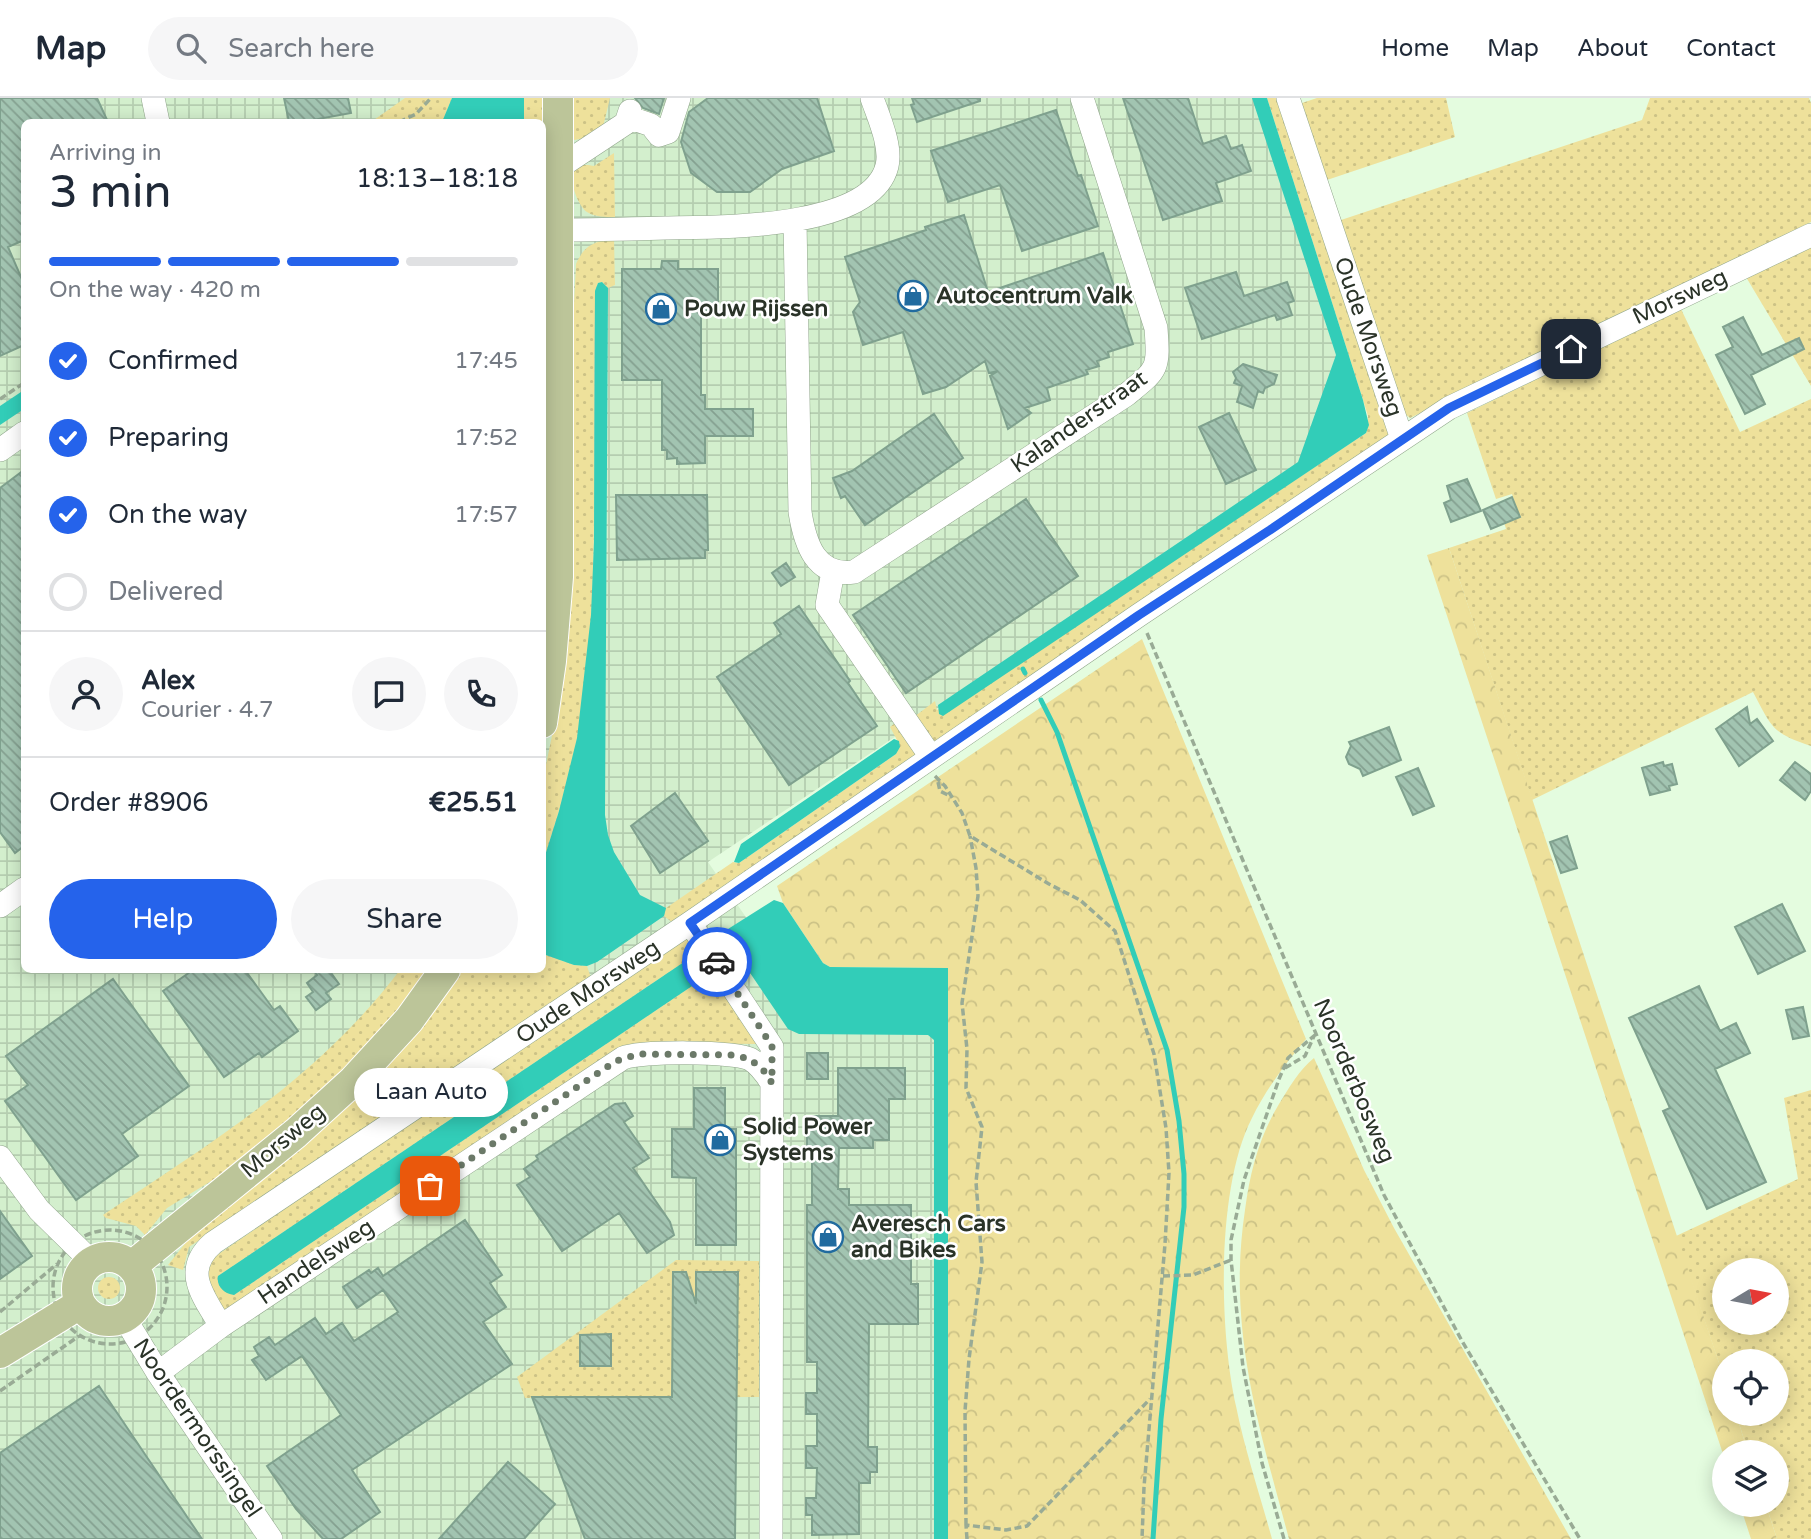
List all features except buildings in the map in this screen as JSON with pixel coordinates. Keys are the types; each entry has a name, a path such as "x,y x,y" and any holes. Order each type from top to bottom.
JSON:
{"main road":[{"path":"546,695 558,577 558,98"},
{"name":"Morsweg","path":"143,1258 296,1133 354,1080 409,1020 443,973"},
{"path":"0,1353 73,1318 85,1311 99,1320 116,1320 131,1327 131,1312 140,1298 143,1258 74,1256 80,1273 73,1318"}],"street":[{"path":"153,98 157,119"},
{"path":"558,168 626,123 629,114 651,125 659,135 668,132 679,98"},
{"path":"558,230 747,227 795,220 859,200 877,183 887,165 885,138 872,98"},
{"name":"Kalanderstraat","path":"833,572 845,573 860,568 1126,395 1152,374 1158,361 1156,328 1082,98"},
{"name":"Oude Morsweg","path":"221,1326 196,1280 201,1257 213,1243 690,923 1139,615 1270,530 1402,439 1288,98"},
{"path":"795,220 800,512 810,551 833,572 827,605 931,757"},
{"name":"Morsweg","path":"1402,439 1449,408 1811,234"},
{"path":"0,450 21,435"},
{"path":"0,906 21,891"},
{"path":"690,923 772,1046 771,1539"},
{"name":"Handelsweg","path":"158,1373 221,1326 623,1058 639,1054 733,1055 750,1059 765,1072 772,1083"},
{"path":"0,1157 74,1256"},
{"name":"Noordermorssingel","path":"131,1327 158,1373 271,1539"}],"path":[{"path":"405,119 416,114 431,98"},
{"path":"0,399 21,385"},
{"name":"Noorderbosweg","path":"1139,615 1384,1195 1462,1341 1580,1539"},
{"path":"931,757 932,770 962,813 970,836 978,896 962,1003 967,1039 967,1088 982,1127 976,1182 982,1262 965,1411 967,1539"},
{"path":"970,836 1080,900 1115,931 1154,1054 1166,1128 1169,1173 1142,1539"},
{"path":"1284,1539 1262,1463 1243,1367 1231,1261 1234,1219 1244,1180 1283,1069 1288,1059 1315,1035"},
{"path":"1283,1069 1305,1056 1315,1035"},
{"path":"108,1230 134,1235 143,1258 165,1271 167,1295 157,1320 149,1330 131,1327 121,1344 104,1345 93,1342 53,1297 53,1283 74,1256 83,1237 108,1230"},
{"path":"0,1312 74,1256"},
{"path":"1163,1276 1180,1277 1209,1271 1231,1261"},
{"path":"0,1391 73,1318"},
{"path":"966,1525 1006,1530 1027,1526 1151,1398"}],"shaded area":[{"path":"0,98 1254,98 1359,426 708,862 805,1003 939,1002 938,1539 0,1539"}],"green space":[{"path":"405,98 452,98 443,119 375,119"},
{"path":"524,98 548,98 546,330 546,119 524,119"},
{"path":"574,98 610,98 602,131 583,144 580,139 574,140"},
{"path":"1267,98 1285,98 1390,433 1385,443 935,747 910,720 935,701 937,710 1196,546 1366,433 1368,416"},
{"path":"1317,98 1446,98 1455,137 1324,181 1299,104"},
{"path":"1650,98 1809,98 1811,222 1410,418 1400,410 1338,221 1642,120"},
{"path":"614,153 615,217 593,215 583,208 577,197 573,183 574,171 581,165 594,166"},
{"path":"614,237 615,285 608,288 602,282 598,283 595,291 592,614 577,738 546,852 546,765 553,731 576,264 583,252"},
{"path":"1811,246 1811,386 1746,277"},
{"path":"1681,309 1740,432 1811,399 1811,746 1788,737 1774,727 1753,692 1532,800 1449,548 1506,529 1504,522 1519,516 1512,494 1496,499 1467,413"},
{"path":"1449,548 1714,1349 1712,1349 1712,1421 1427,555"},
{"path":"1142,639 1306,1039 1264,1097 1240,1147 1232,1182 1224,1260 1226,1339 1230,1375 1244,1440 1272,1539 948,1539 948,968 830,967 823,963 783,903 777,886"},
{"path":"899,720 921,757 673,923 664,916 666,908 733,862 739,863 896,754 898,742 890,727"},
{"path":"677,939 688,939 759,1044 645,1043 625,1046 225,1310 217,1306 205,1270 210,1260","holes":["684,962 699,973 698,982 234,1295 217,1279"]},
{"path":"546,955 574,965 587,966 591,978 189,1247 183,1270 168,1265 203,1221 456,973 546,973"},
{"path":"397,973 434,973 356,1067 226,1172 167,1208 145,1235 136,1226 103,1215 185,1161 262,1105 335,1043"},
{"path":"1314,1058 1364,1170 1394,1228 1571,1539 1289,1539 1249,1377 1240,1296 1240,1254 1247,1196 1261,1142 1272,1116 1287,1092"},
{"path":"1811,1090 1811,1539 1777,1539 1770,1517 1789,1517 1789,1440 1744,1440 1740,1426 1789,1426 1789,1349 1714,1349 1676,1236 1798,1179 1784,1098"},
{"path":"676,1260 759,1261 759,1397 525,1398 517,1377"},
{"path":"105,1277 113,1277 120,1284 120,1292 113,1299 105,1299 98,1292 98,1284"},
{"path":"1714,1426 1740,1426 1744,1440 1718,1440"},
{"path":"1744,1517 1770,1517 1777,1539 1751,1539"}],"water":[{"path":"452,98 524,98 524,119 443,119"},
{"path":"1252,98 1267,98 1363,400 1369,425 1366,433 943,716 939,714 938,705 1298,462 1336,355"},
{"path":"602,282 608,288 605,815 614,852 640,895 666,908 664,916 587,966 574,965 546,955 546,852 577,738 591,615 595,291 598,283"},
{"path":"21,392 21,411 0,425 0,406"},
{"path":"894,739 899,741 900,747 896,754 739,863 734,862 741,844"},
{"path":"774,900 783,903 823,963 830,967 948,968 948,1539 934,1539 934,1040 928,1035 799,1034 788,1029 727,939 728,929"},
{"path":"690,960 696,965 698,982 234,1295 222,1289 218,1276"}],"waterway":[{"path":"1023,669 1025,673"},
{"path":"1041,700 1057,732 1167,1050 1179,1121 1184,1207 1161,1419 1153,1539"}],"way so far":[{"path":"430,1186 616,1061 629,1055 742,1056 758,1065 772,1083 772,1046 717,962"}],"place":[{"name":"Autocentrum Valk","path":"913,296"},
{"name":"Pouw Rijssen","path":"661,309"},
{"name":"Solid Power Systems","path":"720,1140"},
{"name":"Laan Auto","path":"430,1186"},
{"name":"Averesch Cars and Bikes","path":"828,1237"}],"route":[{"path":"717,962 690,923 1139,615 1449,408 1571,349"}]}
